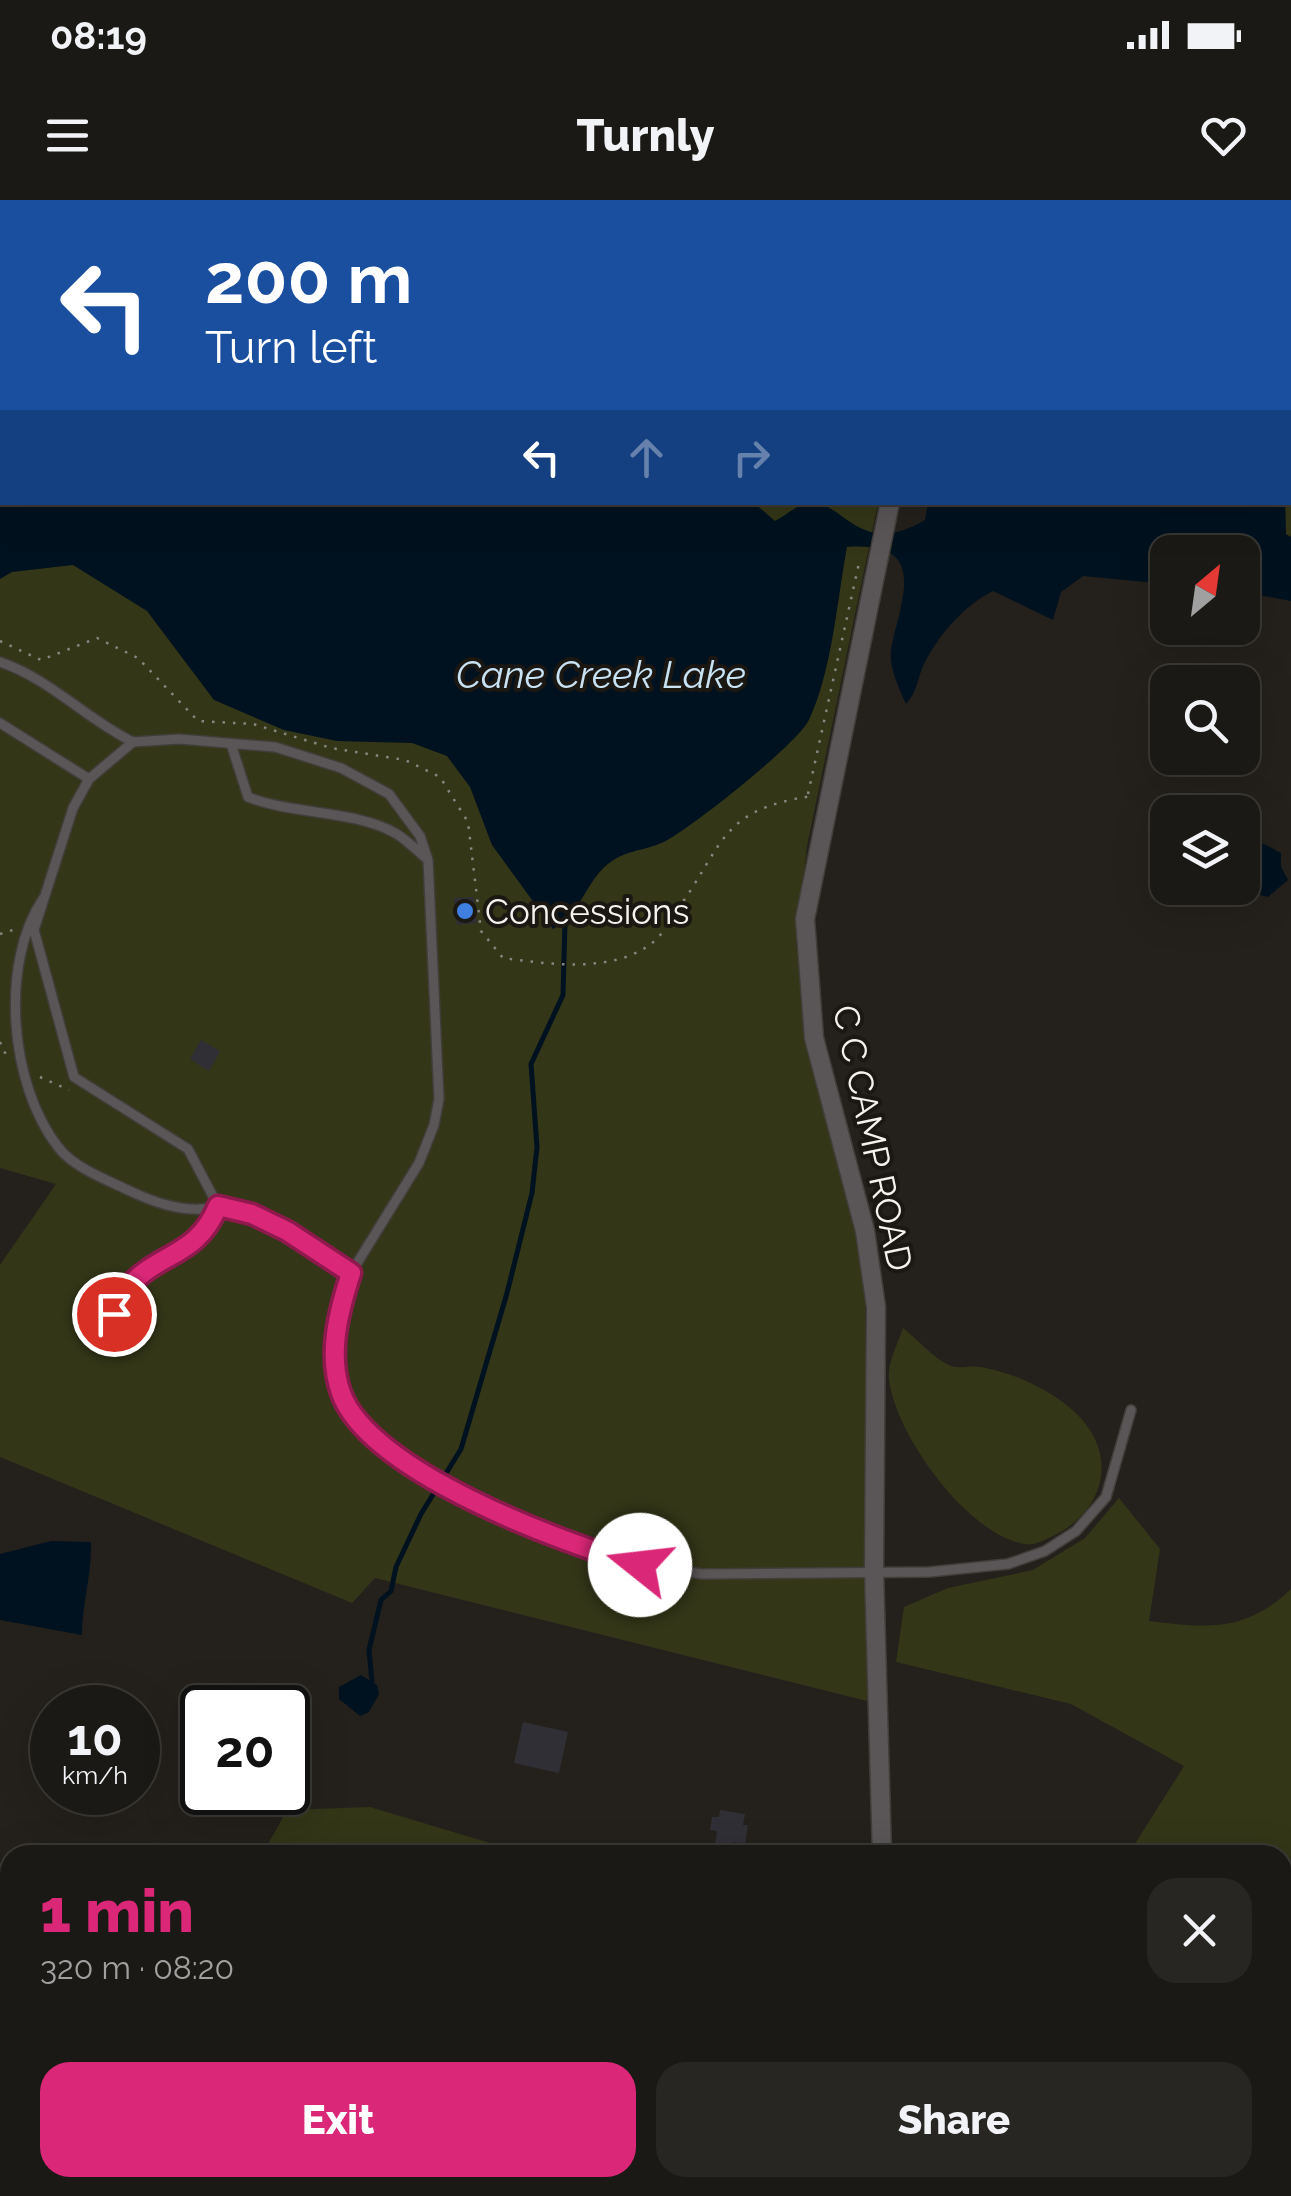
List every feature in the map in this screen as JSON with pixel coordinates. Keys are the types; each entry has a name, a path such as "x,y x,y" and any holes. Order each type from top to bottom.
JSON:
{"street":[{"name":"C C CAMP ROAD","path":"882,1845 874,1570 876,1307 865,1231 814,1038 805,919 869,555 886,525 889,505"}],"lane":[{"path":"0,662 46,684 108,729 133,742 180,739 275,747 341,768 388,794 420,836 428,860 434,907 433,1014 439,1099 434,1125 418,1163 351,1273 338,1314 336,1350 342,1394 368,1430 428,1474 505,1518 568,1545 640,1565 702,1574 930,1572 1008,1564 1046,1550 1091,1518 1106,1497 1131,1410"},
{"path":"0,724 89,779"},
{"path":"133,742 89,779 73,808 34,930 74,1076 188,1150 218,1206"},
{"path":"231,744 248,796 278,808 367,822 394,832 428,860"},
{"path":"43,900 24,920 9,965 9,1016 32,1102 60,1150 98,1176 154,1202 205,1210 218,1206 252,1214 287,1231 351,1273"},
{"path":"98,1344 129,1286 190,1247 208,1230 218,1206"}],"path":[{"path":"808,797 869,555"},
{"path":"0,641 41,660 97,638 138,658 198,720 252,724 331,748 405,760 440,777 468,822 481,930 503,958 563,965 619,958 653,943 738,820 772,801 827,794"}],"green space":[{"path":"0,505 878,505 807,846 796,943 807,1042 865,1273 867,1701 375,1578 352,1603 0,1457 0,1265 56,1184 0,1168"},
{"path":"1285,505 1291,505 1291,537 1286,535"},
{"path":"903,1328 945,1363 1017,1377 1060,1400 1086,1424 1096,1441 1101,1477 1096,1494 1072,1524 1043,1541 1024,1544 980,1522 937,1478 905,1427 889,1379 891,1360"},
{"path":"1119,1498 1160,1549 1149,1621 1224,1624 1258,1614 1291,1589 1291,1845 1134,1845 1184,1766 1071,1704 896,1662 904,1607 948,1588 1033,1570 1085,1538"},
{"path":"370,1807 497,1845 268,1845 284,1815 310,1815 310,1809"}],"water":[{"name":"Cane Creek Lake","path":"0,505 756,505 775,521 804,505 823,505 854,525 883,534 902,531 925,520 928,505 1285,505 1286,534 1291,537 1291,601 1260,595 1260,535 1150,535 1150,582 1083,576 1061,592 1053,620 993,591 963,612 939,639 906,704 891,660 904,575 899,562 889,553 872,547 847,547 823,680 809,720 800,732 745,783 683,830 662,843 612,861 595,877 571,915 553,929 492,845 470,787 447,756 412,743 337,741 284,730 214,700 147,611 73,565 12,572 0,579"},
{"path":"1260,842 1281,853 1281,867 1288,880 1268,897 1260,895"},
{"path":"51,1541 91,1542 82,1635 0,1620 0,1554"},
{"path":"361,1675 377,1685 379,1694 369,1712 360,1716 339,1699 339,1687"}],"building":[{"name":"Concessions","path":"474,897 477,923 457,925 454,898"},
{"path":"201,1040 220,1051 209,1071 190,1059"},
{"path":"523,1722 568,1732 559,1773 514,1763"},
{"path":"720,1810 745,1814 745,1844 715,1845 717,1831 710,1830 712,1817 719,1817"}],"waterway":[{"path":"372,1682 369,1650 381,1600 391,1591 396,1567 421,1514 461,1449 507,1293 532,1193 537,1147 531,1064 563,995 565,923"}],"place":[{"name":"Concessions","path":"465,911"}],"route":[{"path":"114,1314 129,1286 190,1247 208,1230 218,1206 252,1214 287,1231 351,1273 338,1314 336,1350 342,1394 368,1430 428,1474 505,1518 568,1545 640,1565"}]}
